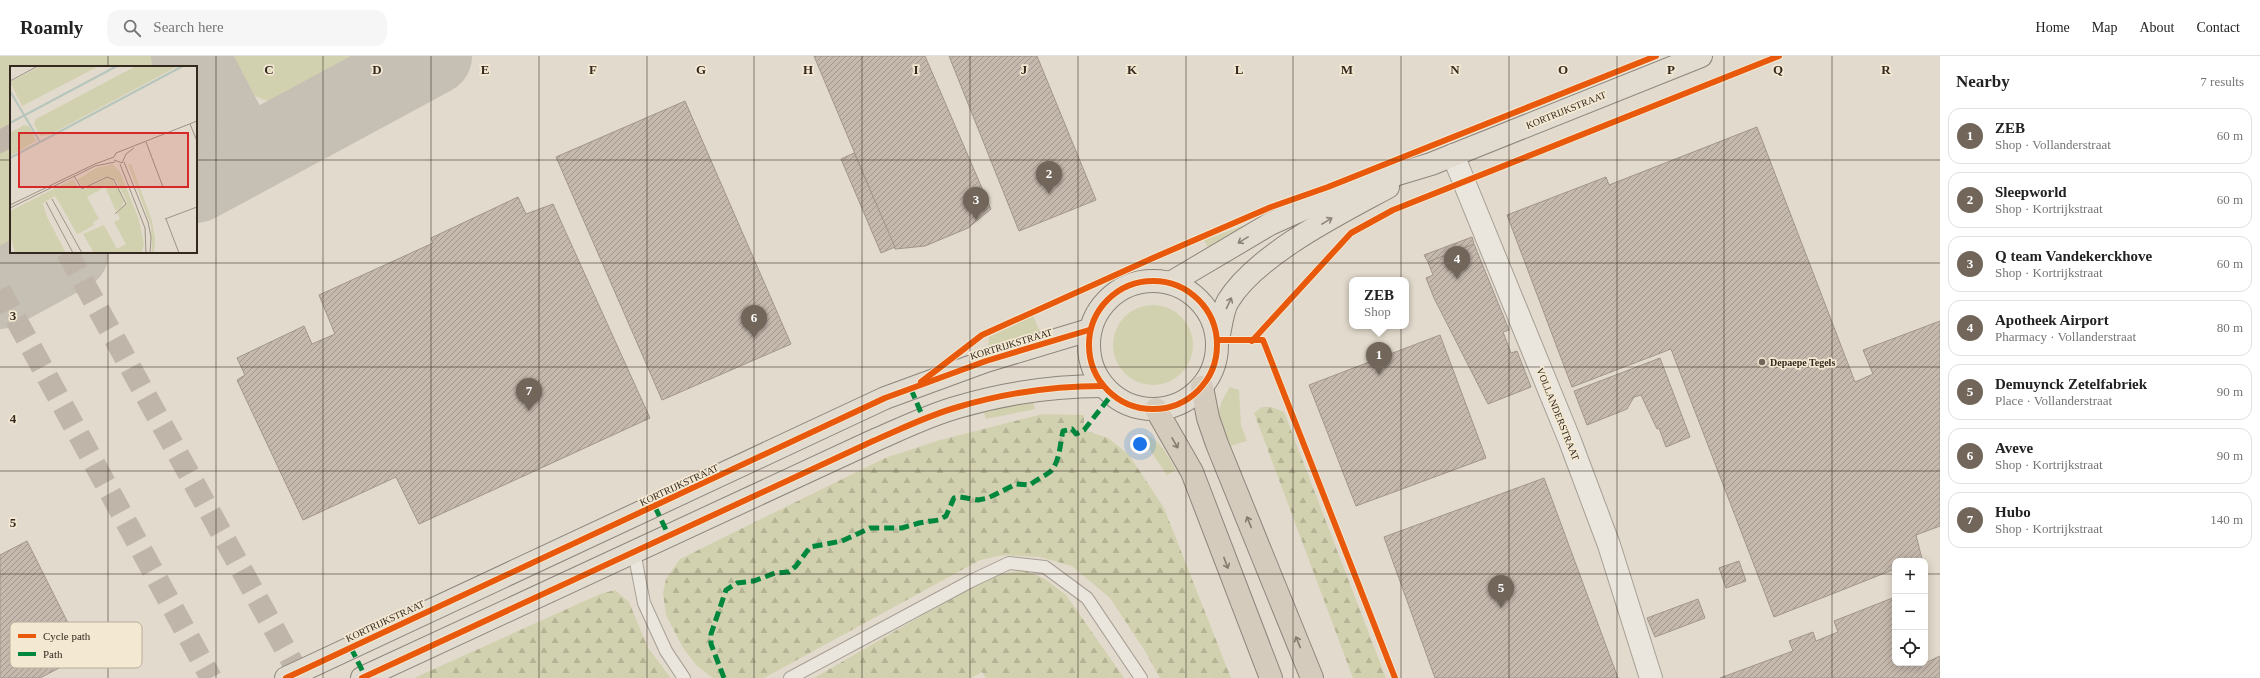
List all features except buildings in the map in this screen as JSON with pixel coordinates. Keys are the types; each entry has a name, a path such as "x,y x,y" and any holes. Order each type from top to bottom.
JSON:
{"highway":[{"path":"1202,387 1208,418 1217,444 1312,678"},
{"path":"1156,410 1192,472 1270,678"}],"main road":[{"name":"KORTRIJKSTRAAT","path":"1172,282 1277,221 1348,189 1431,164 1701,56"},
{"name":"KORTRIJKSTRAAT","path":"1218,340 1228,302 1251,272 1292,243 1346,210 1431,164"},
{"path":"1144,280 1172,282 1195,295 1211,315 1218,340 1215,365 1202,387 1181,403 1156,410 1127,404 1103,386 1090,362 1089,330 1100,304 1119,290 1144,280"},
{"name":"KORTRIJKSTRAAT","path":"286,678 885,398 986,361 1089,330"},
{"path":"362,678 873,441 958,407 1039,389 1103,386"}],"street":[{"name":"VOLLANDERSTRAAT","path":"1453,155 1570,441 1608,545 1651,678"}],"lane":[{"path":"634,552 644,603 666,651 684,678"},
{"path":"790,678 971,581 1009,563 1045,567 1087,598 1141,678"}],"green space":[{"path":"0,56 157,56 162,66 10,66 10,253 13,253 0,260"},
{"path":"224,56 383,56 290,102 277,102 257,97 249,91 236,76"},
{"path":"1245,225 1236,238 1211,254 1204,240"},
{"path":"1153,305 1168,308 1181,317 1190,330 1193,345 1190,360 1181,373 1168,382 1153,385 1138,382 1125,373 1116,360 1113,345 1116,330 1125,317 1138,308"},
{"path":"1033,316 1042,336 988,350 989,337"},
{"path":"1230,387 1239,390 1241,425 1247,441 1227,447 1219,423 1219,410 1221,403"},
{"path":"1033,401 1035,409 986,419 983,409"},
{"path":"1262,407 1271,407 1284,412 1386,678 1353,678 1254,413"},
{"path":"1043,414 1084,415 1084,430 1108,438 1129,455 1164,508 1231,678 1160,678 1145,651 1110,598 1072,566 1040,557 1004,555 980,560 764,678 713,678 697,666 683,648 666,615 663,593 666,579 680,559 885,458 940,440"},
{"path":"1140,433 1152,438 1162,447 1176,470 1167,475 1150,450 1135,436"},
{"path":"1023,570 1045,579 1066,595 1124,678 986,678 982,672 971,678 814,678 968,589 1002,574"},
{"path":"615,590 629,602 648,648 671,678 414,678 600,594"}],"taxiway":[{"path":"190,56 195,66"},
{"path":"197,183 433,56"},
{"path":"197,69 243,158"},
{"path":"0,290 68,253"}],"tunnel":[{"path":"0,129 10,147"},
{"path":"68,253 301,678"},
{"path":"0,290 211,678"}],"marked path":[{"path":"911,389 924,420"},
{"path":"724,678 711,644 711,634 726,590 737,583 754,581 775,573 789,572 796,566 810,547 842,541 870,528 902,528 919,523 939,520 946,516 954,498 960,497 978,500 988,498 1016,484 1030,485 1051,471 1054,467 1058,457 1063,431 1072,429 1076,434 1084,430 1113,393"},
{"path":"655,507 669,536"},
{"path":"351,648 365,676"}],"cycle path":[{"path":"921,382 982,335 1153,258 1271,207 1328,187 1656,56"},
{"path":"1252,341 1351,233 1393,210 1779,56"},
{"path":"1159,281 1183,288 1194,295 1203,304 1212,320 1216,332 1217,345 1216,358 1210,375 1203,386 1194,395 1183,402 1166,408 1147,409 1123,402 1112,395 1103,386 1096,375 1090,358 1089,339 1096,315 1103,304 1112,295 1123,288 1140,282 1159,281"},
{"path":"286,678 885,398 986,361 1089,330"},
{"path":"1218,340 1263,340 1395,678"},
{"path":"362,678 873,441 926,418 947,410 1012,394 1066,387 1103,386"}],"place":[{"name":"Sleepworld","path":"1049,194"},
{"name":"Q team Vandekerckhove","path":"976,220"},
{"name":"Apotheek Airport","path":"1457,279"},
{"name":"Aveve","path":"754,338"},
{"name":"Depaepe Tegels","path":"1762,362"},
{"name":"ZEB","path":"1379,375"},
{"name":"Hubo","path":"529,411"},
{"name":"Demuynck Zetelfabriek","path":"1501,608"}]}
